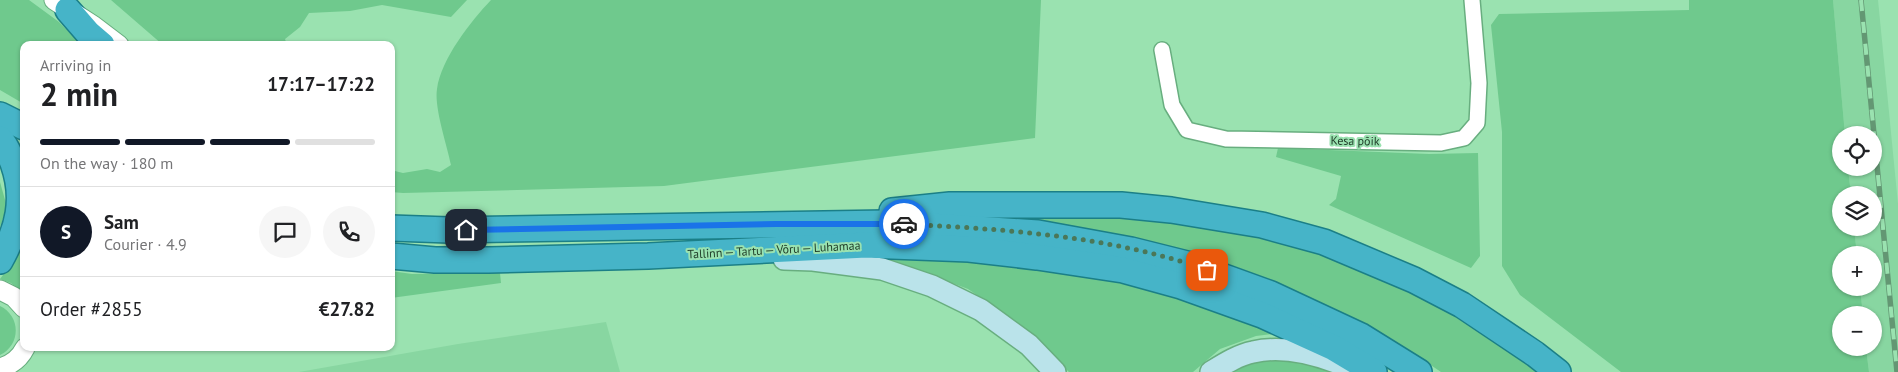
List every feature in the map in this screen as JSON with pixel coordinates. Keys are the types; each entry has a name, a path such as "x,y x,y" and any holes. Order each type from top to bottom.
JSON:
{"highway":[{"path":"61,5 97,41"},
{"path":"0,109 20,117"},
{"path":"0,116 20,125"},
{"path":"0,124 20,136"},
{"path":"0,139 6,144 18,177 20,203 13,236 0,261"},
{"path":"776,224 950,205 1121,205 1171,210 1262,225 1324,242 1414,280 1462,305 1535,354 1558,372"},
{"name":"Tallinn — Tartu — Võru — Luhamaa","path":"395,228 448,230 886,223 1038,233 1131,250 1191,265 1271,294 1360,336 1419,372"},
{"name":"Tallinn — Tartu — Võru — Luhamaa","path":"395,256 436,260 488,260 648,256 866,245 969,249 1037,257 1123,270 1181,286 1262,315 1334,348 1374,372"}],"main road":[{"path":"648,256 812,260 882,269 932,286 981,310 1029,345 1055,372"},
{"path":"1211,372 1230,361 1252,352 1280,348 1315,355 1360,372"}],"street":[{"name":"Kesa põik","path":"1162,50 1172,105 1187,130 1226,139 1441,143 1464,138 1477,123 1479,84 1472,0"},
{"path":"61,5 114,41"},
{"path":"395,221 448,230"},
{"path":"0,290 14,297 20,304"},
{"path":"0,368 13,362 24,351"}],"shaded area":[{"path":"0,0 29,0 59,22 78,41 20,41 20,102 0,90"},
{"path":"111,0 467,0 451,17 382,5 350,11 309,13 300,27 285,39 286,41 158,41"},
{"path":"491,0 1041,0 1035,138 664,186 395,192 395,171 403,173 427,169 440,172 451,165 437,106 437,89 444,65 458,41"},
{"path":"1689,0 1833,0 1844,126 1832,126 1832,176 1849,176 1850,186 1832,186 1832,236 1855,236 1856,246 1832,246 1832,296 1861,296 1862,306 1832,306 1832,356 1867,356 1869,372 1621,372 1520,295 1502,266 1502,132 1491,25 1499,14 1689,10"},
{"path":"1833,0 1878,0 1898,204 1898,372 1869,372 1867,356 1882,356 1882,306 1862,306 1861,296 1882,296 1882,246 1856,246 1855,236 1882,236 1882,186 1850,186 1849,176 1882,176 1882,126 1844,126"},
{"path":"1278,148 1429,154 1478,153 1480,256 1471,268 1329,205 1336,199 1341,176 1276,157"},
{"path":"0,182 7,207 0,227"},
{"path":"1011,216 1166,217 1254,234 1341,259 1428,295 1543,372 1441,372 1392,339 1307,297 1239,268 1148,242"},
{"path":"20,252 20,290 11,283 0,279"},
{"path":"879,258 976,258 1058,269 1146,288 1219,312 1273,334 1256,336 1220,349 1193,372 1069,372 1018,323 968,289"},
{"path":"395,272 412,274 500,273 501,283 395,297"},
{"path":"0,306 12,316 16,330 12,345 0,355"},
{"path":"606,322 620,372 299,372 458,344"},
{"path":"1272,358 1298,360 1336,372 1233,372 1244,365"}],"railway":[{"path":"1861,0 1897,372"}],"way so far":[{"path":"904,224 1038,233 1131,250 1207,270"}],"route":[{"path":"466,230 776,224 904,224"}]}
